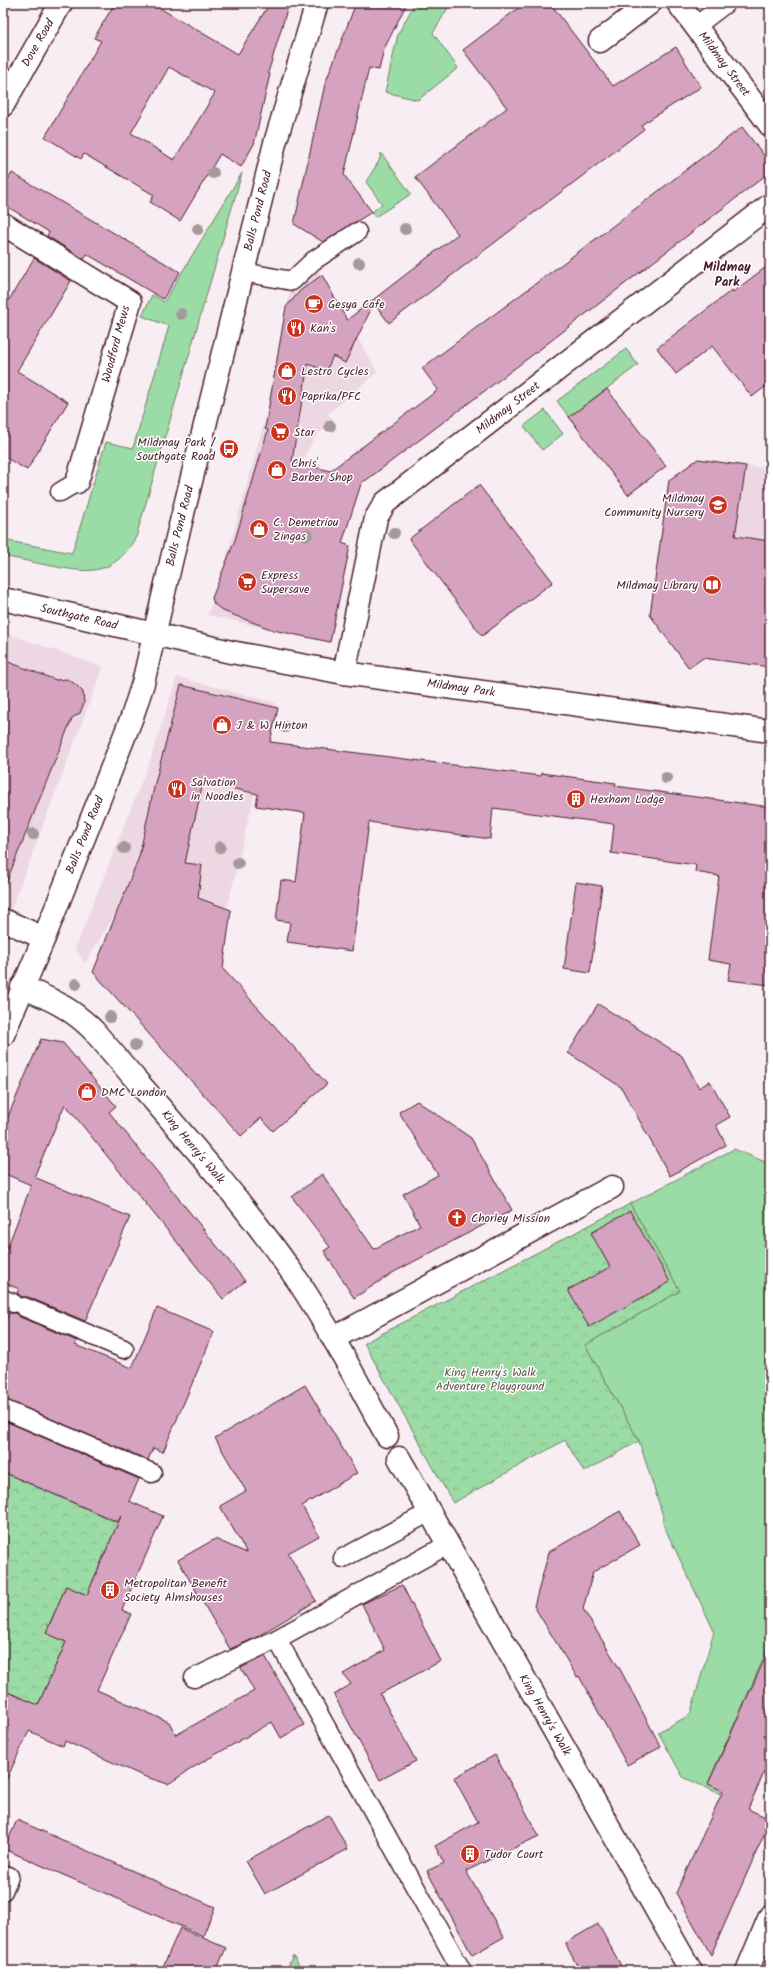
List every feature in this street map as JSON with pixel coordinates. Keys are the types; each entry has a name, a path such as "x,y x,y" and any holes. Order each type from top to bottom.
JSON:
{"street":[{"name":"Dove Road","path":"3,105 61,3"},
{"name":"Balls Pond Road","path":"3,1035 44,938 136,706 276,143 317,3"},
{"path":"600,41 650,3"},
{"name":"Mildmay Street","path":"678,3 770,125"},
{"name":"Mildmay Street","path":"344,673 376,518 385,503 770,206"},
{"name":"Woodford Mews","path":"3,224 130,302 68,487"},
{"name":"Southgate Road","path":"3,599 154,634"},
{"name":"Mildmay Park","path":"154,634 231,652 344,673 770,730"},
{"path":"3,920 44,938"},
{"name":"King Henry's Walk","path":"22,987 62,1005 78,1015 93,1030 256,1225 297,1280 334,1338 387,1436"},
{"path":"334,1338 612,1187"},
{"name":"King Henry's Walk","path":"399,1458 447,1545 691,1971"},
{"path":"748,1971 770,1916"}],"lane":[{"path":"696,26 726,3"},
{"path":"243,272 292,281 313,261 357,232"},
{"path":"14,1303 124,1350"},
{"path":"3,1409 152,1473"},
{"path":"343,1558 430,1512"},
{"path":"194,1678 277,1639 447,1545"},
{"path":"277,1639 462,1971"}],"shaded area":[{"path":"313,261 377,372 328,414 333,421 314,438 302,463 325,469 315,502 322,537 350,546 343,580 273,554 273,630 208,615 229,549 266,416 292,281"},
{"name":"Mildmay Community Nursery","path":"698,459 770,469 770,541 686,555 659,551 669,480"},
{"path":"3,632 103,667 3,931"},
{"path":"177,677 276,703 222,930 127,895 85,963 75,949 150,761"}],"green space":[{"path":"415,3 451,3 433,33 458,68 418,100 385,92 398,34"},
{"path":"381,153 411,194 375,217 372,212 382,204 366,182 379,161"},
{"path":"242,173 136,537 119,559 100,569 66,569 3,556 3,540 72,553 106,442 133,448 169,326 142,316 152,295 164,302"},
{"path":"626,349 638,365 569,417 557,401"},
{"path":"545,410 563,434 542,450 524,426"},
{"path":"734,1149 770,1164 770,1644 708,1783 722,1790 720,1794 683,1777 658,1732 690,1715 714,1631 663,1524 664,1519 639,1441 585,1345 680,1291 630,1204"},
{"name":"King Henry's Walk Adventure Playground","path":"630,1204 680,1291 585,1345 639,1441 584,1472 565,1440 453,1503 364,1343"},
{"path":"3,1472 118,1523 87,1595 66,1586 46,1632 66,1642 38,1705 3,1690"},
{"path":"293,1955 302,1971 286,1971"}],"building":[{"path":"115,3 151,3 238,54 270,3 289,3 268,73 270,74 254,144 241,167 220,154 180,221 150,202 154,195 84,154 81,159 45,137 101,41 94,38","holes":["169,67 215,93 174,160 131,133"]},
{"path":"356,3 407,3 384,49 379,70 369,68 344,175 372,212 323,242 294,224 325,84"},
{"path":"525,3 550,3 613,86 676,47 701,87 641,125 644,129 389,323 374,303 345,363 333,356 326,371 308,364 292,461 330,471 438,390 422,368 601,235 742,127 770,163 770,172 535,353 365,481 364,480 361,484 342,543 350,546 330,642 273,630 223,611 214,604 212,598 235,540 268,430 265,429 286,307 301,290 322,275 347,320 458,234 415,177 507,108 463,50"},
{"path":"12,173 180,272 163,299 87,254 84,259 47,236 49,232 3,204 3,188"},
{"path":"34,258 71,281 17,371 68,402 27,470 3,456 3,310"},
{"path":"770,264 770,383 752,397 712,346 676,374 657,348 732,290 733,292"},
{"path":"607,389 666,466 628,495 569,417"},
{"name":"Mildmay Library","path":"698,459 746,466 735,536 770,541 770,667 703,658 689,668 650,615 669,480"},
{"path":"479,485 553,582 482,636 409,539"},
{"path":"3,660 56,680 67,679 83,692 84,703 80,713 72,718 4,888 3,887"},
{"path":"181,685 278,708 270,742 541,776 541,773 616,783 615,786 770,807 770,985 728,980 731,964 708,960 719,876 695,872 696,865 611,853 614,824 493,808 490,839 369,822 352,951 287,942 290,922 276,920 281,880 296,882 305,813 256,806 258,794 203,782 185,863 202,865 198,898 231,910 223,969 327,1084 273,1131 261,1118 241,1136 93,972 139,857 155,783"},
{"path":"576,882 602,886 590,973 564,969"},
{"path":"598,1004 682,1056 699,1088 710,1081 730,1117 716,1125 726,1145 670,1176 621,1087 568,1053"},
{"path":"41,1039 63,1043 116,1106 109,1112 245,1281 223,1299 65,1104 34,1177 130,1217 85,1321 28,1297 22,1297 17,1293 19,1289 3,1282 3,1259 32,1183 31,1185 3,1173 3,1128"},
{"path":"417,1101 471,1138 512,1210 394,1272 354,1298 324,1251 330,1247 292,1197 322,1174 374,1249 420,1225 403,1194 438,1175 399,1112"},
{"path":"630,1211 670,1282 589,1327 568,1290 610,1267 591,1233"},
{"path":"157,1308 214,1332 163,1452 153,1448 148,1460 3,1399 3,1327 9,1313 15,1313 20,1317 77,1341 75,1345 132,1368"},
{"path":"305,1385 357,1473 302,1506 319,1536 288,1553 316,1601 255,1638 230,1649 178,1560 215,1539 247,1553 220,1506 246,1491 215,1438"},
{"path":"3,1420 139,1479 129,1501 163,1516 122,1610 131,1614 97,1690 169,1722 176,1735 254,1691 241,1668 265,1656 304,1725 281,1738 272,1722 194,1767 168,1784 143,1776 65,1741 63,1746 29,1731 3,1787 3,1690 38,1705 66,1642 46,1633 66,1586 87,1595 121,1516 118,1522 3,1472"},
{"path":"620,1511 640,1545 593,1572 583,1609 621,1671 661,1747 627,1765 579,1676 577,1677 534,1606 549,1552"},
{"path":"402,1585 441,1661 380,1694 416,1761 380,1780 334,1695 351,1684 343,1674 385,1650 362,1604"},
{"path":"770,1647 770,1759 748,1809 770,1819 770,1821 711,1955 676,1893 723,1791 708,1784"},
{"name":"Tudor Court","path":"495,1755 539,1836 466,1871 504,1937 472,1955 427,1871 444,1863 435,1846 478,1822 454,1778"},
{"path":"329,1815 348,1849 265,1894 246,1861"},
{"path":"17,1820 215,1907 203,1936 4,1849"},
{"path":"598,1924 624,1971 580,1971 565,1943"},
{"path":"180,1928 226,1948 216,1971 161,1971"}],"place":[{"name":"Gesya Cafe","path":"314,304"},
{"name":"Kan's","path":"296,328"},
{"name":"Lestro Cycles","path":"287,371"},
{"name":"Paprika/PFC","path":"287,396"},
{"name":"Star","path":"280,432"},
{"name":"Mildmay Park / Southgate Road","path":"229,449"},
{"name":"Chris' Barber Shop","path":"277,470"},
{"name":"Mildmay Community Nursery","path":"718,505"},
{"name":"C. Demetriou Zingas","path":"259,529"},
{"name":"Express Supersave","path":"247,582"},
{"name":"Mildmay Library","path":"712,585"},
{"name":"J & W Hinton","path":"222,725"},
{"name":"Salvation in Noodles","path":"177,789"},
{"name":"Hexham Lodge","path":"576,799"},
{"name":"DMC London","path":"87,1092"},
{"name":"Chorley Mission","path":"457,1218"},
{"name":"Metropolitan Benefit Society Almshouses","path":"110,1590"},
{"name":"Tudor Court","path":"470,1854"}],"district":[{"name":"Mildmay Park","path":"727,274"}]}
